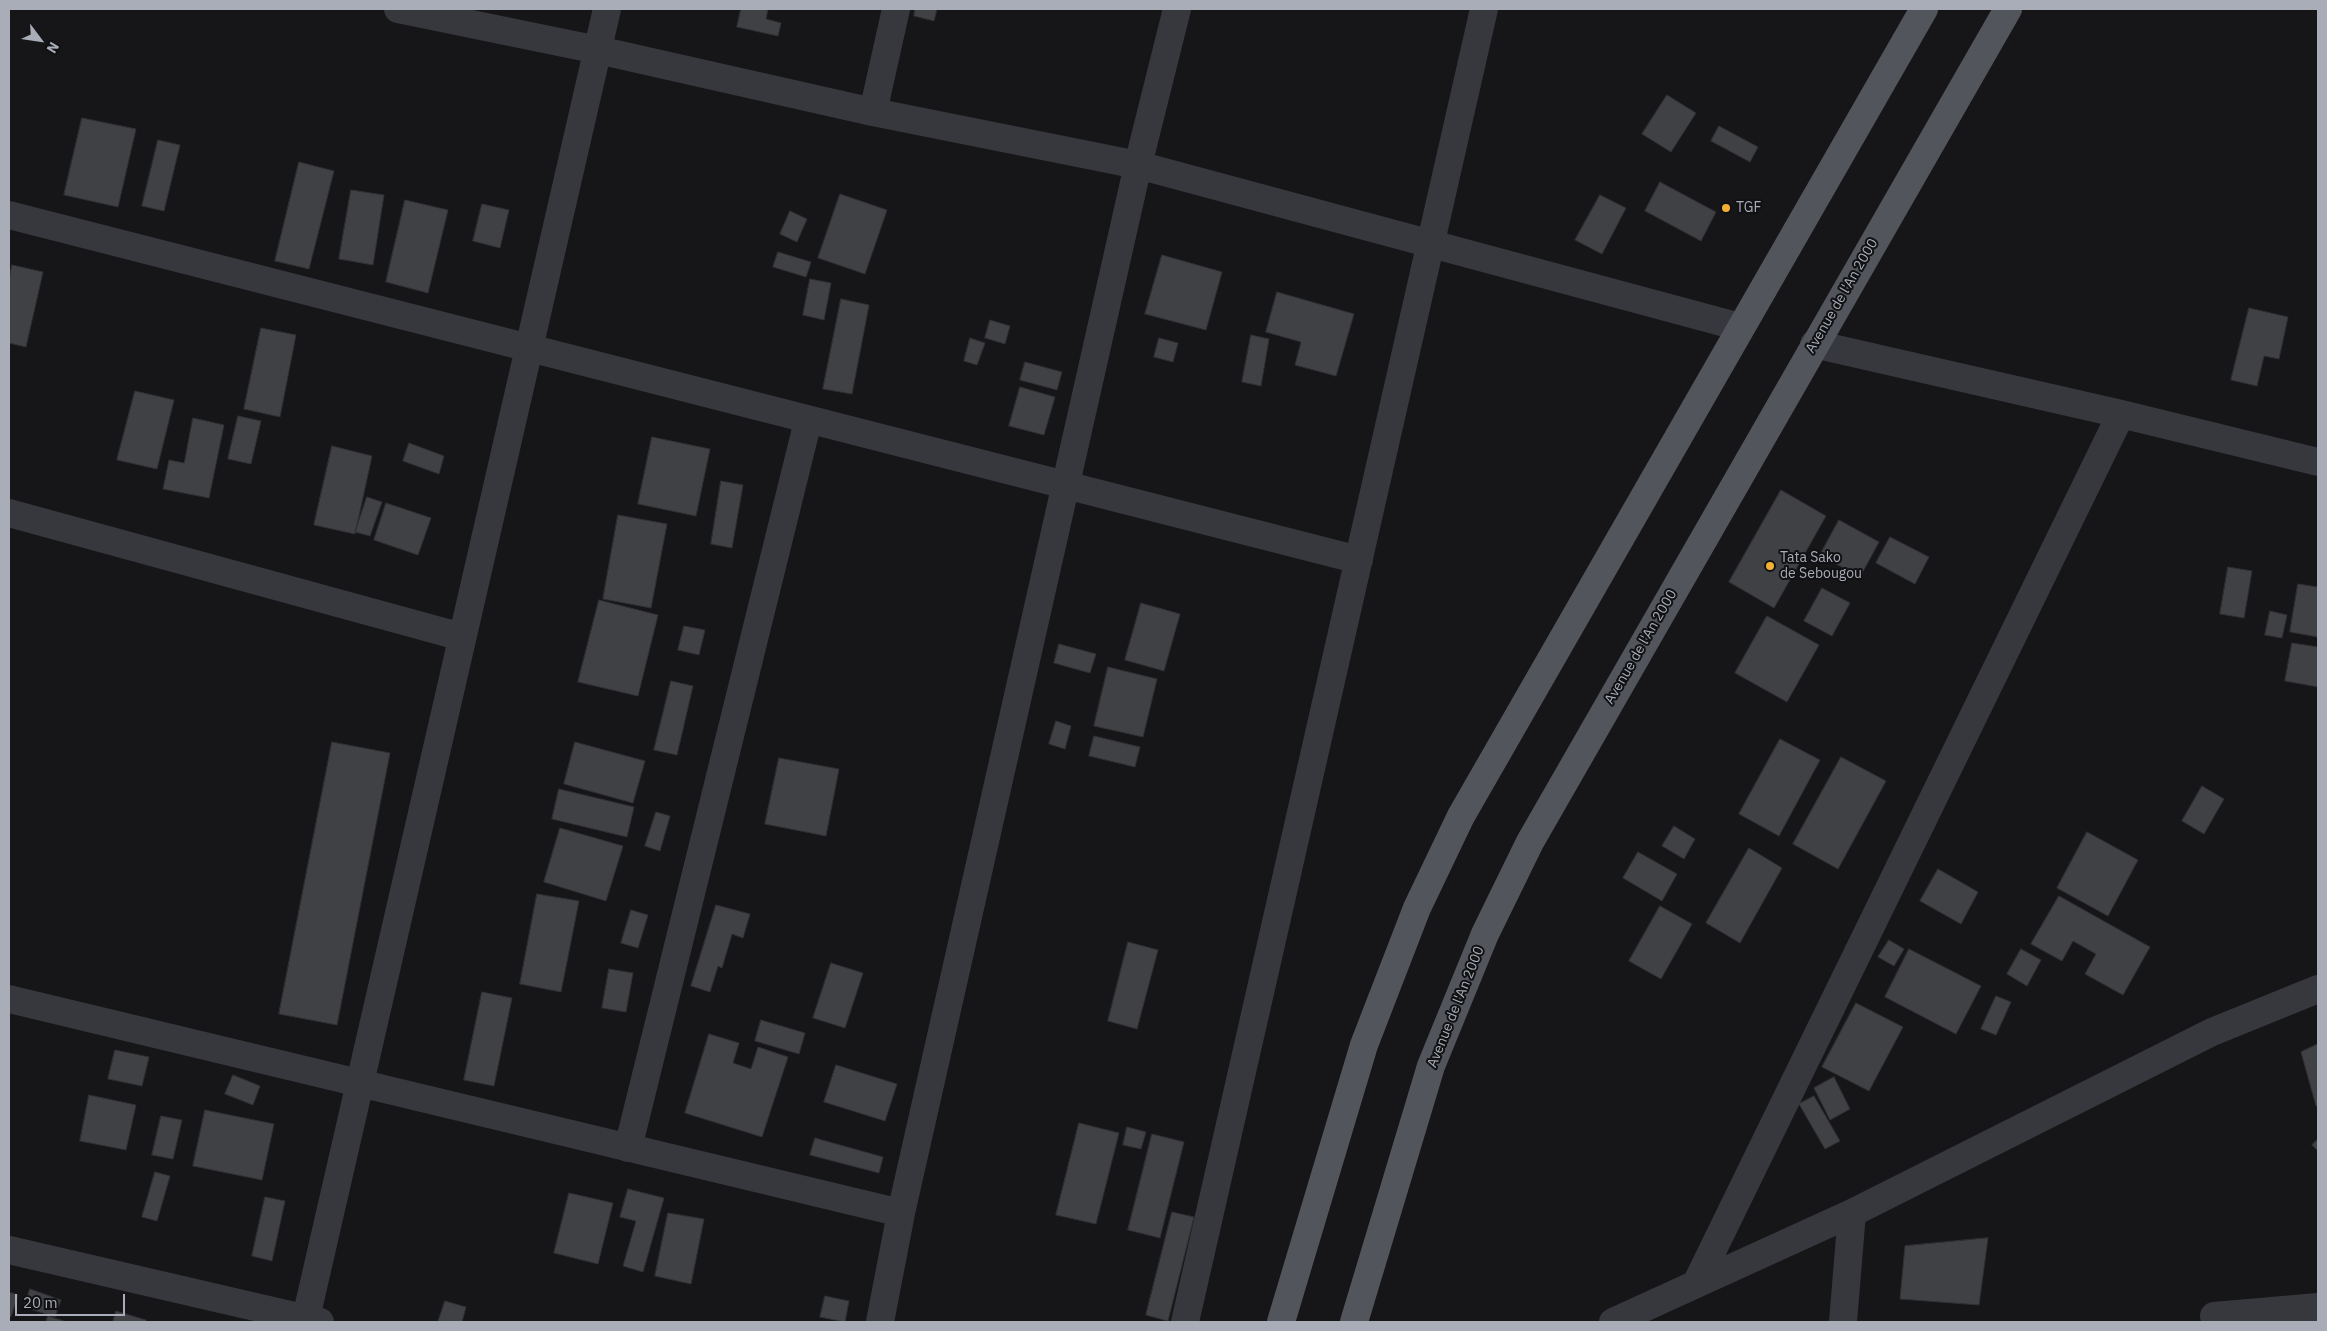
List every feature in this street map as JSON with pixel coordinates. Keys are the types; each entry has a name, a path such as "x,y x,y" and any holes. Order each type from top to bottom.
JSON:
{"main road":[{"path":"1281,1322 1364,1045 1417,908 1460,816 1924,9"},
{"name":"Avenue de l'An 2000","path":"1354,1322 1431,1066 1485,934 1530,842 1814,344 2008,9"}],"street":[{"path":"398,9 598,50 873,112 1138,165 1740,327"},
{"path":"9,1250 310,1321 360,1083 607,9"},
{"path":"873,112 896,9"},
{"path":"880,1322 901,1213 1138,165 1177,9"},
{"path":"1185,1322 1484,9"},
{"path":"9,215 808,421 1359,560"},
{"path":"1814,344 2121,414 2318,462"},
{"path":"1696,1284 2121,414"},
{"path":"628,1148 808,421"},
{"path":"9,513 462,637"},
{"path":"1612,1322 1852,1213 2212,1032 2318,989"},
{"path":"9,999 901,1213"},
{"path":"1843,1322 1852,1213"},
{"path":"2214,1316 2318,1307"}],"building":[{"path":"741,9 768,9 766,19 781,23 778,36 737,27"},
{"path":"915,9 937,9 934,21 914,16"},
{"path":"1667,95 1696,113 1671,152 1642,134"},
{"path":"82,118 136,129 118,207 64,195"},
{"path":"1719,126 1758,147 1750,162 1711,141"},
{"path":"158,140 180,145 164,211 142,206"},
{"path":"299,162 334,171 309,269 275,261"},
{"path":"1660,182 1716,212 1701,241 1645,211"},
{"path":"351,190 384,195 373,265 339,259"},
{"path":"840,194 887,210 865,274 818,258"},
{"path":"1600,195 1626,208 1602,254 1575,240"},
{"path":"405,200 448,210 428,293 386,282"},
{"path":"482,204 509,210 500,248 473,241"},
{"path":"790,211 807,219 797,242 780,234"},
{"path":"778,252 811,262 806,277 773,267"},
{"path":"1162,255 1222,272 1206,330 1145,314"},
{"path":"12,265 43,272 26,347 9,343 9,280"},
{"path":"810,279 831,283 824,320 803,315"},
{"path":"1277,292 1354,314 1336,376 1295,365 1301,342 1266,332"},
{"path":"841,299 869,305 852,394 823,389"},
{"path":"2249,308 2288,317 2279,359 2264,356 2257,386 2231,380"},
{"path":"990,320 1010,326 1005,344 985,338"},
{"path":"261,328 296,335 280,417 244,409"},
{"path":"1251,335 1269,339 1261,386 1242,382"},
{"path":"970,338 985,343 977,365 964,361"},
{"path":"1159,338 1178,343 1173,362 1154,357"},
{"path":"1025,362 1062,372 1057,390 1020,380"},
{"path":"1020,387 1055,397 1044,435 1009,426"},
{"path":"135,391 174,400 157,469 117,460"},
{"path":"238,416 261,421 251,464 228,459"},
{"path":"193,418 224,425 209,498 163,489 169,460 184,463"},
{"path":"652,437 710,449 696,516 638,504"},
{"path":"409,443 444,456 439,474 403,461"},
{"path":"332,446 372,456 355,534 314,525"},
{"path":"721,481 743,485 732,548 711,544"},
{"path":"1781,490 1826,516 1774,608 1729,582"},
{"path":"367,497 382,502 370,536 355,532"},
{"path":"386,503 431,518 418,555 374,540"},
{"path":"618,515 667,524 651,608 603,599"},
{"path":"1839,520 1879,542 1860,577 1820,555"},
{"path":"1890,537 1929,557 1915,584 1876,563"},
{"path":"2228,567 2252,571 2244,618 2220,614"},
{"path":"2298,584 2318,587 2318,637 2290,632"},
{"path":"1822,588 1850,603 1832,636 1804,621"},
{"path":"599,600 658,615 638,696 578,682"},
{"path":"1141,603 1180,614 1164,671 1125,660"},
{"path":"2270,611 2287,615 2282,638 2265,635"},
{"path":"1767,616 1819,645 1787,702 1735,673"},
{"path":"684,626 705,630 699,655 678,650"},
{"path":"2292,643 2318,647 2318,687 2285,681"},
{"path":"1059,644 1096,654 1090,673 1054,663"},
{"path":"1108,667 1157,679 1143,737 1094,726"},
{"path":"671,681 693,686 677,755 654,750"},
{"path":"1056,721 1071,726 1065,749 1049,744"},
{"path":"1094,736 1140,747 1135,767 1089,756"},
{"path":"1780,739 1820,760 1779,836 1739,814"},
{"path":"332,742 390,753 337,1025 279,1014"},
{"path":"575,742 645,761 633,803 564,784"},
{"path":"1841,757 1886,781 1838,869 1793,844"},
{"path":"779,758 839,769 826,836 765,824"},
{"path":"2202,786 2224,799 2204,834 2182,821"},
{"path":"559,789 634,807 627,837 552,819"},
{"path":"656,812 670,816 660,851 645,846"},
{"path":"1674,826 1695,839 1684,859 1662,846"},
{"path":"560,828 623,846 606,901 544,882"},
{"path":"2087,832 2138,860 2108,916 2057,888"},
{"path":"1749,848 1782,868 1740,943 1706,923"},
{"path":"1638,852 1677,874 1662,901 1623,878"},
{"path":"1938,869 1978,892 1961,924 1920,901"},
{"path":"537,894 579,901 561,992 520,984"},
{"path":"2059,896 2150,947 2123,995 2085,974 2096,954 2073,941 2062,961 2031,944"},
{"path":"716,905 750,914 743,938 732,934 722,968 718,966 710,992 691,986"},
{"path":"1660,906 1692,924 1661,979 1629,961"},
{"path":"631,910 648,915 638,948 621,943"},
{"path":"1889,940 1904,949 1894,966 1878,957"},
{"path":"1128,942 1158,950 1137,1029 1108,1021"},
{"path":"1909,949 1981,986 1956,1034 1885,997"},
{"path":"2021,949 2041,960 2027,986 2007,974"},
{"path":"831,963 863,973 845,1028 813,1018"},
{"path":"609,969 633,973 626,1012 602,1008"},
{"path":"482,992 512,998 494,1086 464,1080"},
{"path":"1996,996 2011,1002 1996,1035 1981,1029"},
{"path":"1856,1003 1903,1027 1869,1091 1822,1067"},
{"path":"761,1020 805,1033 799,1054 755,1041"},
{"path":"709,1034 739,1043 733,1063 751,1069 758,1047 788,1057 762,1137 685,1113"},
{"path":"2318,1044 2318,1106 2316,1106 2301,1052"},
{"path":"115,1050 149,1057 142,1086 108,1079"},
{"path":"836,1065 897,1084 885,1121 824,1102"},
{"path":"233,1075 260,1086 253,1105 225,1094"},
{"path":"1834,1077 1850,1109 1830,1120 1814,1088"},
{"path":"89,1095 136,1105 126,1150 80,1141"},
{"path":"1814,1096 1840,1141 1825,1149 1799,1104"},
{"path":"205,1110 274,1124 262,1180 193,1166"},
{"path":"161,1116 182,1120 173,1159 152,1155"},
{"path":"1079,1123 1119,1133 1096,1224 1056,1215"},
{"path":"1127,1127 1146,1132 1141,1149 1123,1145"},
{"path":"1152,1134 1184,1142 1160,1238 1128,1230"},
{"path":"815,1138 883,1157 879,1173 810,1155"},
{"path":"2318,1139 2318,1151 2312,1145"},
{"path":"155,1172 170,1176 157,1221 142,1217"},
{"path":"628,1189 664,1198 643,1272 623,1266 636,1221 620,1217"},
{"path":"569,1193 613,1203 598,1264 554,1253"},
{"path":"265,1197 285,1201 272,1261 252,1256"},
{"path":"1172,1212 1194,1217 1168,1321 1146,1315"},
{"path":"668,1213 704,1219 691,1284 655,1276"},
{"path":"1988,1238 1979,1305 1900,1299 1905,1246"},
{"path":"30,1289 61,1300 55,1317 24,1307"},
{"path":"9,1292 18,1295 11,1317 9,1316"},
{"path":"825,1296 849,1301 845,1322 820,1317"},
{"path":"445,1301 466,1307 462,1322 438,1322"},
{"path":"116,1311 146,1320 146,1322 113,1322"},
{"path":"48,1316 67,1322 46,1322"}],"place":[{"name":"TGF","path":"1726,208"},
{"name":"Tata Sako de Sebougou","path":"1770,566"}]}
